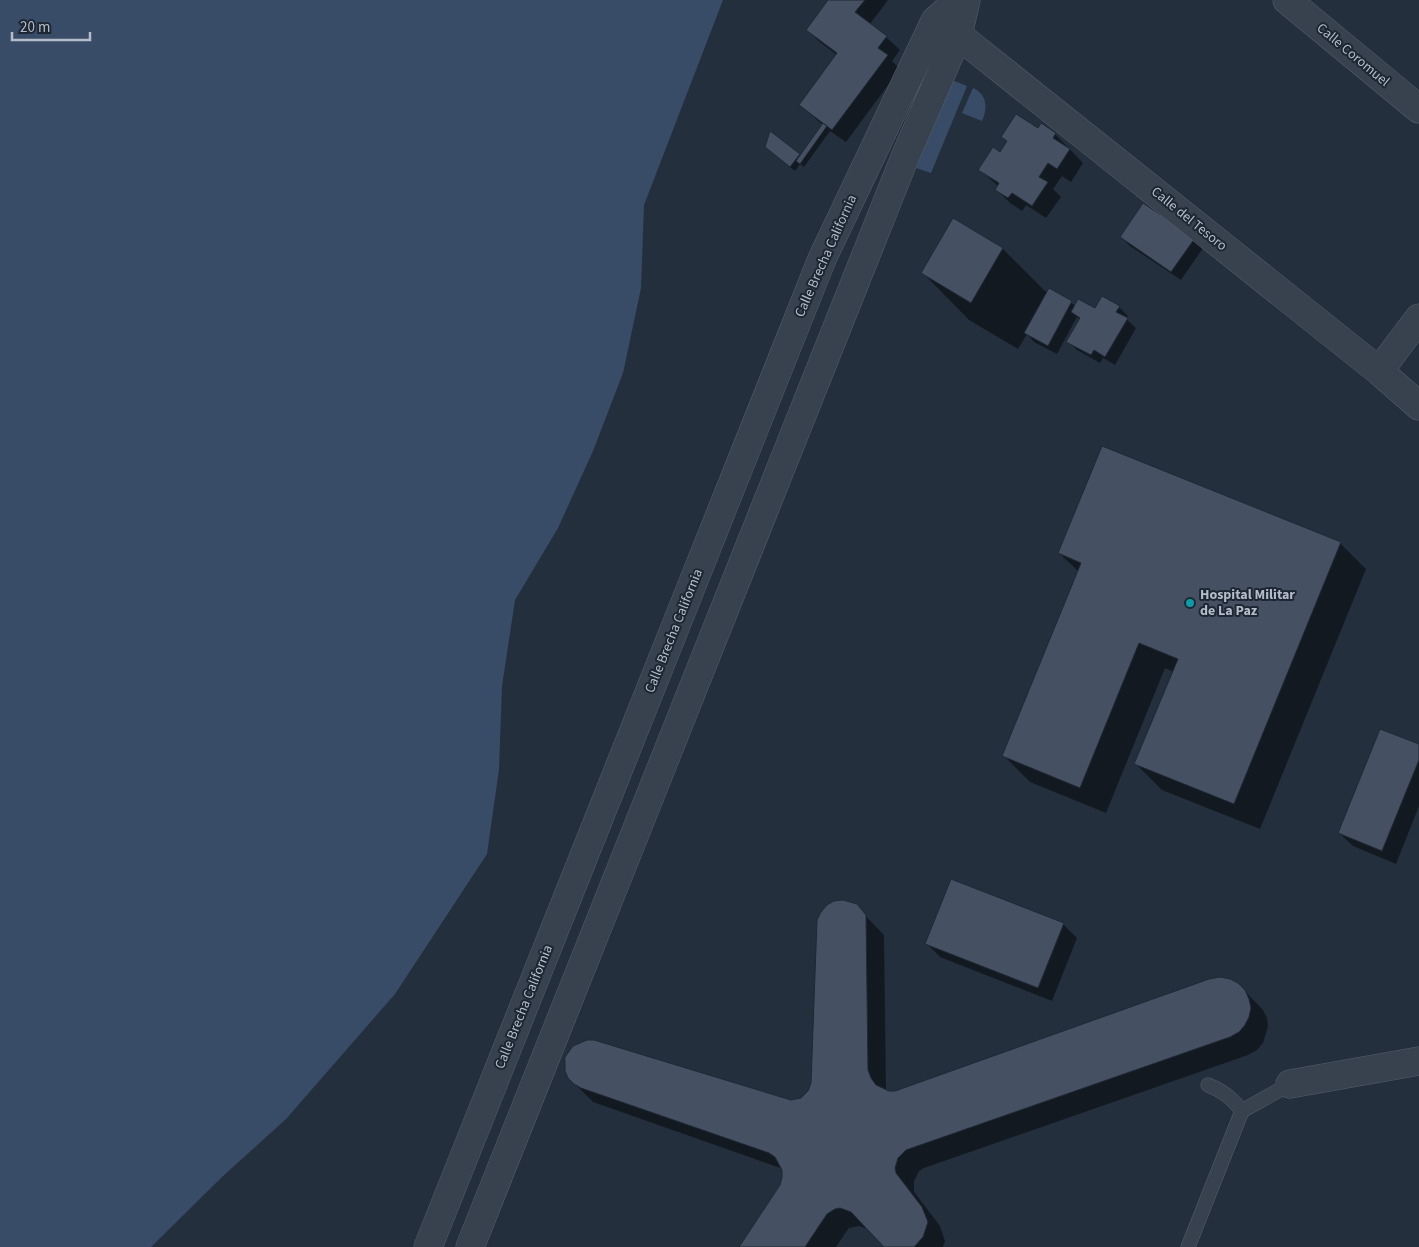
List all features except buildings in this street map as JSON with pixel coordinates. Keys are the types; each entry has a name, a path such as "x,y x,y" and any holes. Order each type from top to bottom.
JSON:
{"street":[{"path":"935,21 958,0"},
{"path":"470,1247 905,157 958,35 966,0"},
{"name":"Calle Coromuel","path":"1287,0 1419,109"},
{"name":"Calle del Tesoro","path":"935,21 958,35 1379,371 1419,406"},
{"name":"Calle Brecha California","path":"428,1247 822,259 935,21"},
{"path":"1379,371 1419,318"},
{"path":"1290,1084 1419,1061"}],"lane":[{"path":"1188,1247 1242,1111 1290,1084"},
{"path":"1208,1085 1222,1090 1232,1098 1242,1111"}],"water":[{"path":"0,0 723,0 644,205 641,288 623,373 593,451 558,528 515,600 502,686 499,769 487,854 395,994 286,1119 223,1176 151,1247 0,1247"},
{"path":"952,80 967,86 931,173 916,168"},
{"path":"973,88 984,98 985,111 982,121 962,113"}],"place":[{"name":"Hospital Militar de La Paz","path":"1190,603"}]}
